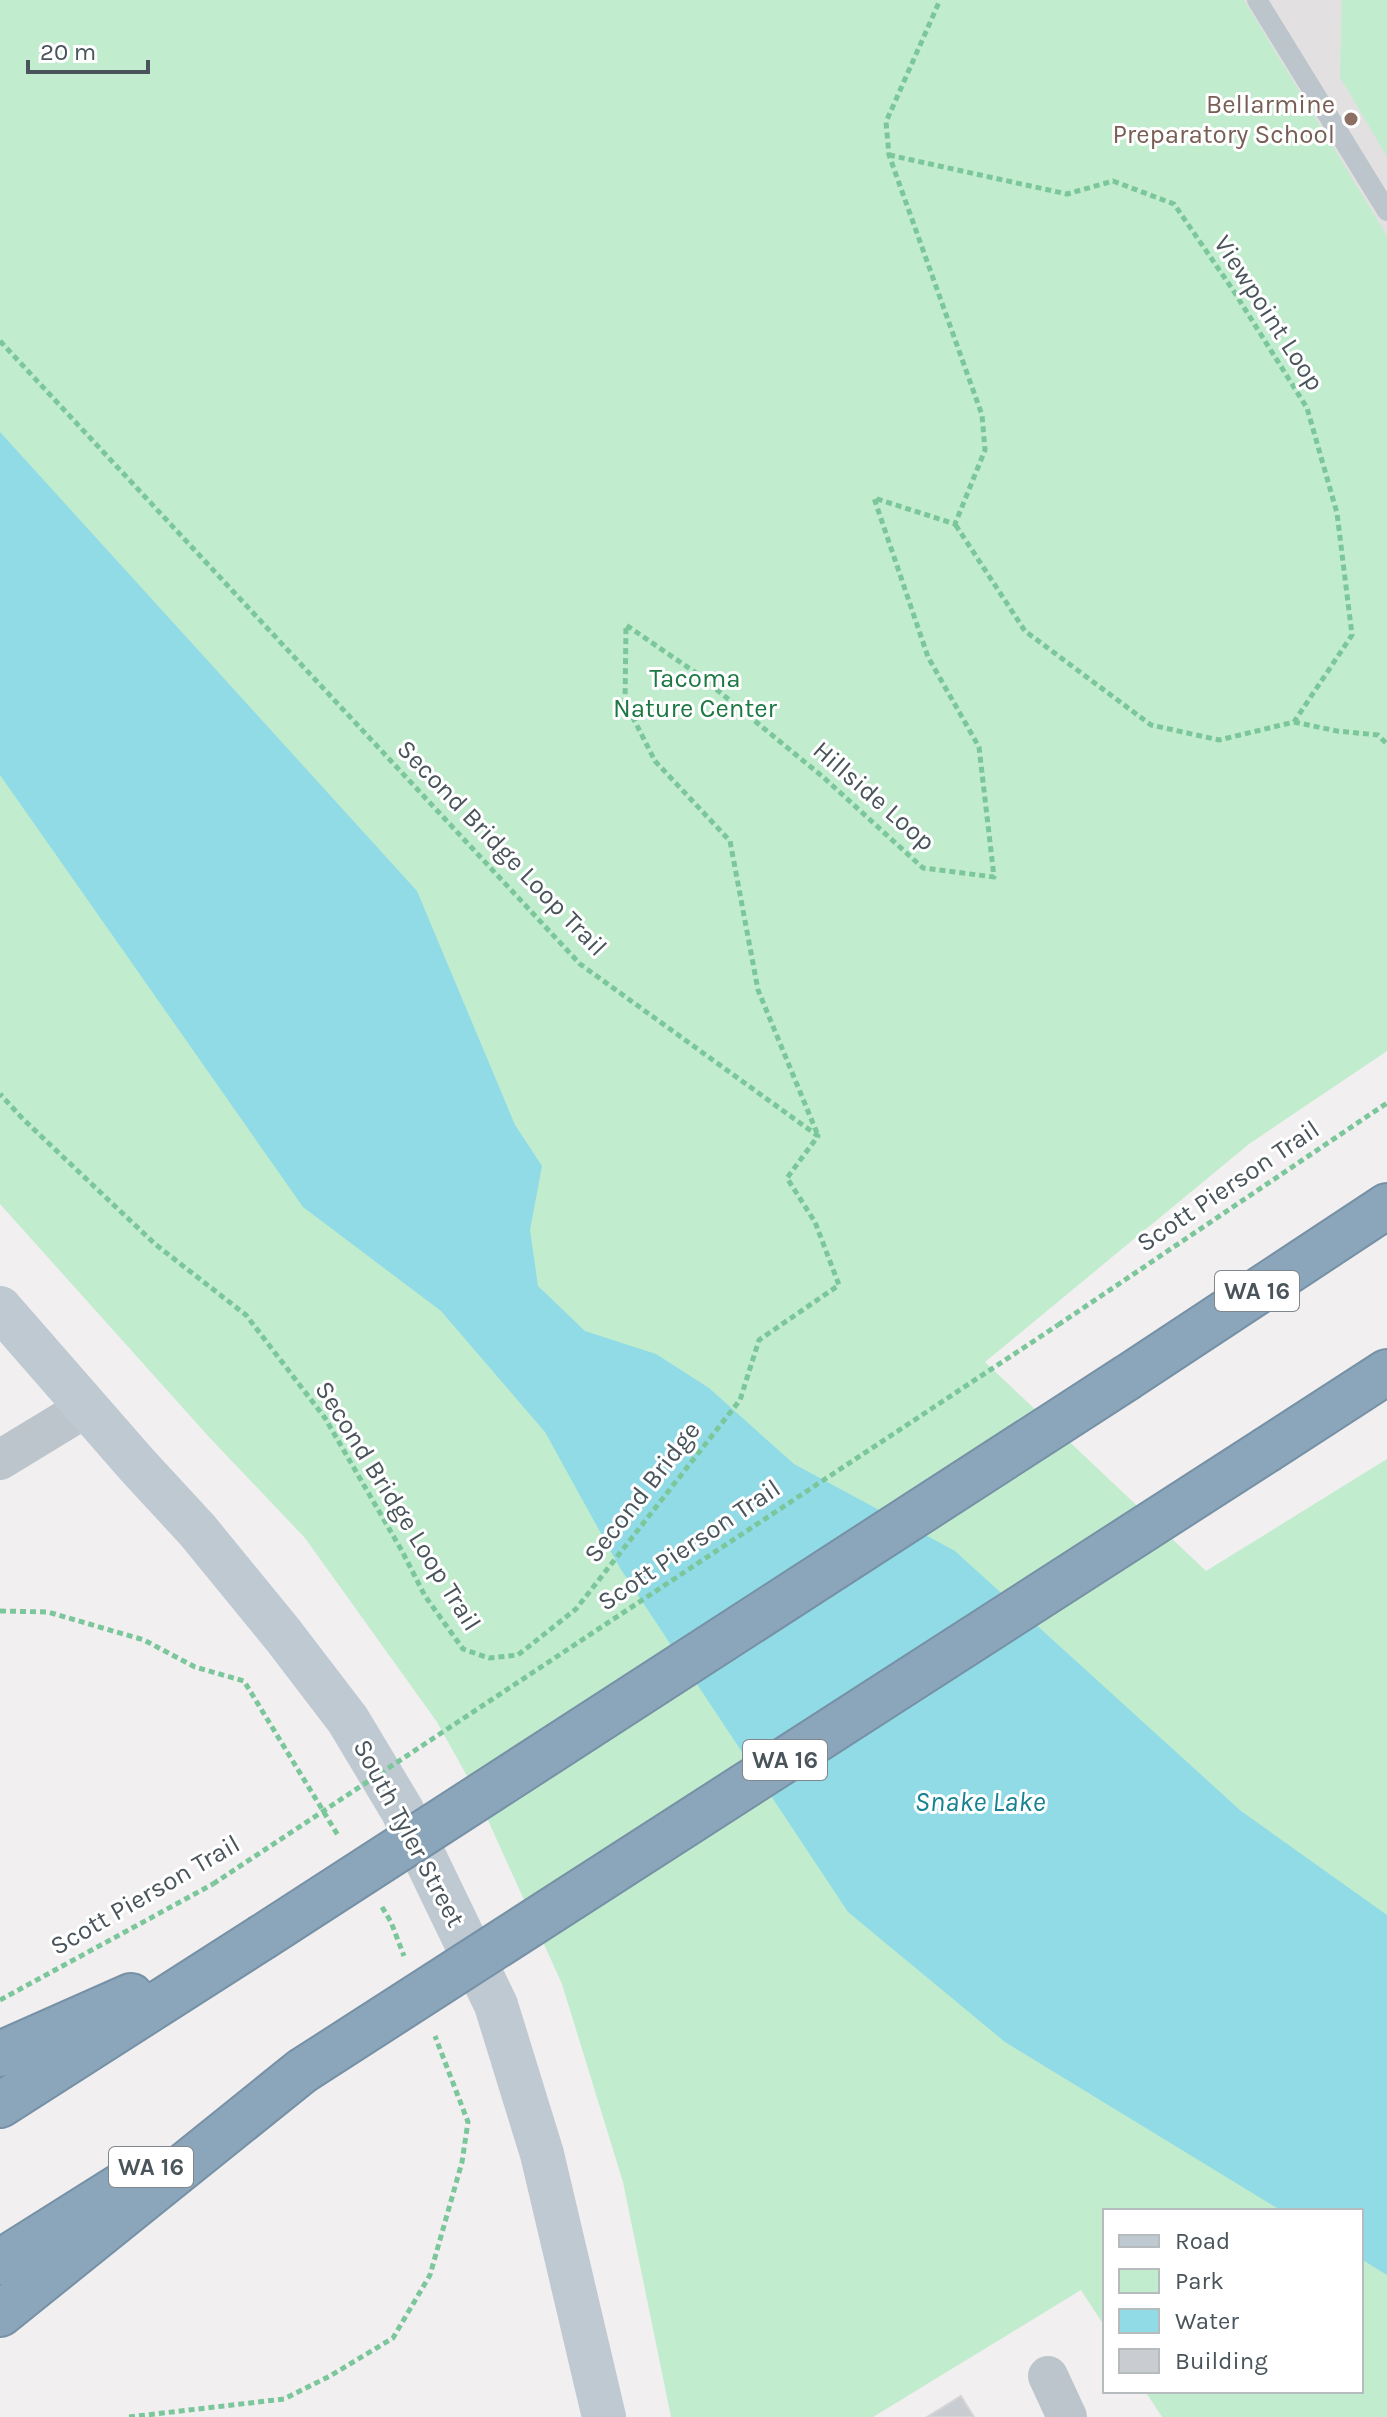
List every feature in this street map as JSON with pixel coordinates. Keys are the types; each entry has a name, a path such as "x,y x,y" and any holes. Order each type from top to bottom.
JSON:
{"highway":[{"name":"WA 16","path":"0,2105 1128,1377 1387,1206"},
{"name":"WA 16","path":"0,2262 1387,1372"},
{"path":"0,2054 261,1938"},
{"path":"0,2314 302,2071"}],"main road":[{"name":"South Tyler Street","path":"0,1308 198,1531 283,1635 348,1720 402,1810 496,2005 542,2154 604,2417"}],"street":[{"path":"0,1460 87,1407"},
{"path":"1048,2376 1067,2417"}],"lane":[{"path":"1257,0 1387,211"}],"path":[{"path":"940,0 886,122 889,155 982,415 985,450 955,524 1025,631 1151,725 1219,740 1294,722 1378,735 1387,744"},
{"name":"Viewpoint Loop","path":"889,155 1067,194 1113,181 1174,204 1233,290 1307,408 1337,513 1352,635 1294,722"},
{"name":"Second Bridge Loop Trail","path":"0,341 580,964 818,1136"},
{"name":"Hillside Loop","path":"818,1136 758,990 730,841 655,761 625,702 626,625 699,675 823,777 923,868 994,877 979,747 928,657 874,498 955,524"},
{"name":"Second Bridge Loop Trail","path":"0,1094 155,1244 246,1315 325,1418 425,1596 463,1649 489,1658 518,1655 576,1609"},
{"name":"Scott Pierson Trail","path":"0,2000 213,1884 1058,1325 1387,1103"},
{"name":"Second Bridge","path":"576,1609 740,1400 759,1340 839,1285 815,1222 787,1178 818,1136"}],"shaded area":[{"name":"Bellarmine Preparatory School","path":"1242,0 1387,0 1387,239"}],"green space":[{"name":"Tacoma Nature Center","path":"0,0 1244,0 1387,236 1387,1051 1249,1144 985,1362 1206,1571 1387,1459 1387,2417 1162,2417 1146,2393 1363,2393 1363,2209 1246,2188 1279,2209 1103,2209 1103,2324 1081,2290 873,2417 671,2417 623,2182 562,1984 472,1785 437,1722 305,1538 209,1437 0,1204"},
{"path":"1342,0 1387,0 1387,157 1340,77"}],"water":[{"name":"Snake Lake","path":"0,432 417,891 515,1125 542,1166 530,1230 538,1286 585,1331 656,1354 709,1388 794,1464 955,1551 1241,1811 1387,1915 1387,2275 1363,2260 1363,2209 1279,2209 1005,2042 848,1912 620,1568 545,1432 441,1311 303,1207 0,775"}],"building":[{"path":"961,2396 974,2417 927,2417"}],"place":[{"name":"Bellarmine Preparatory School","path":"1351,119"}]}
